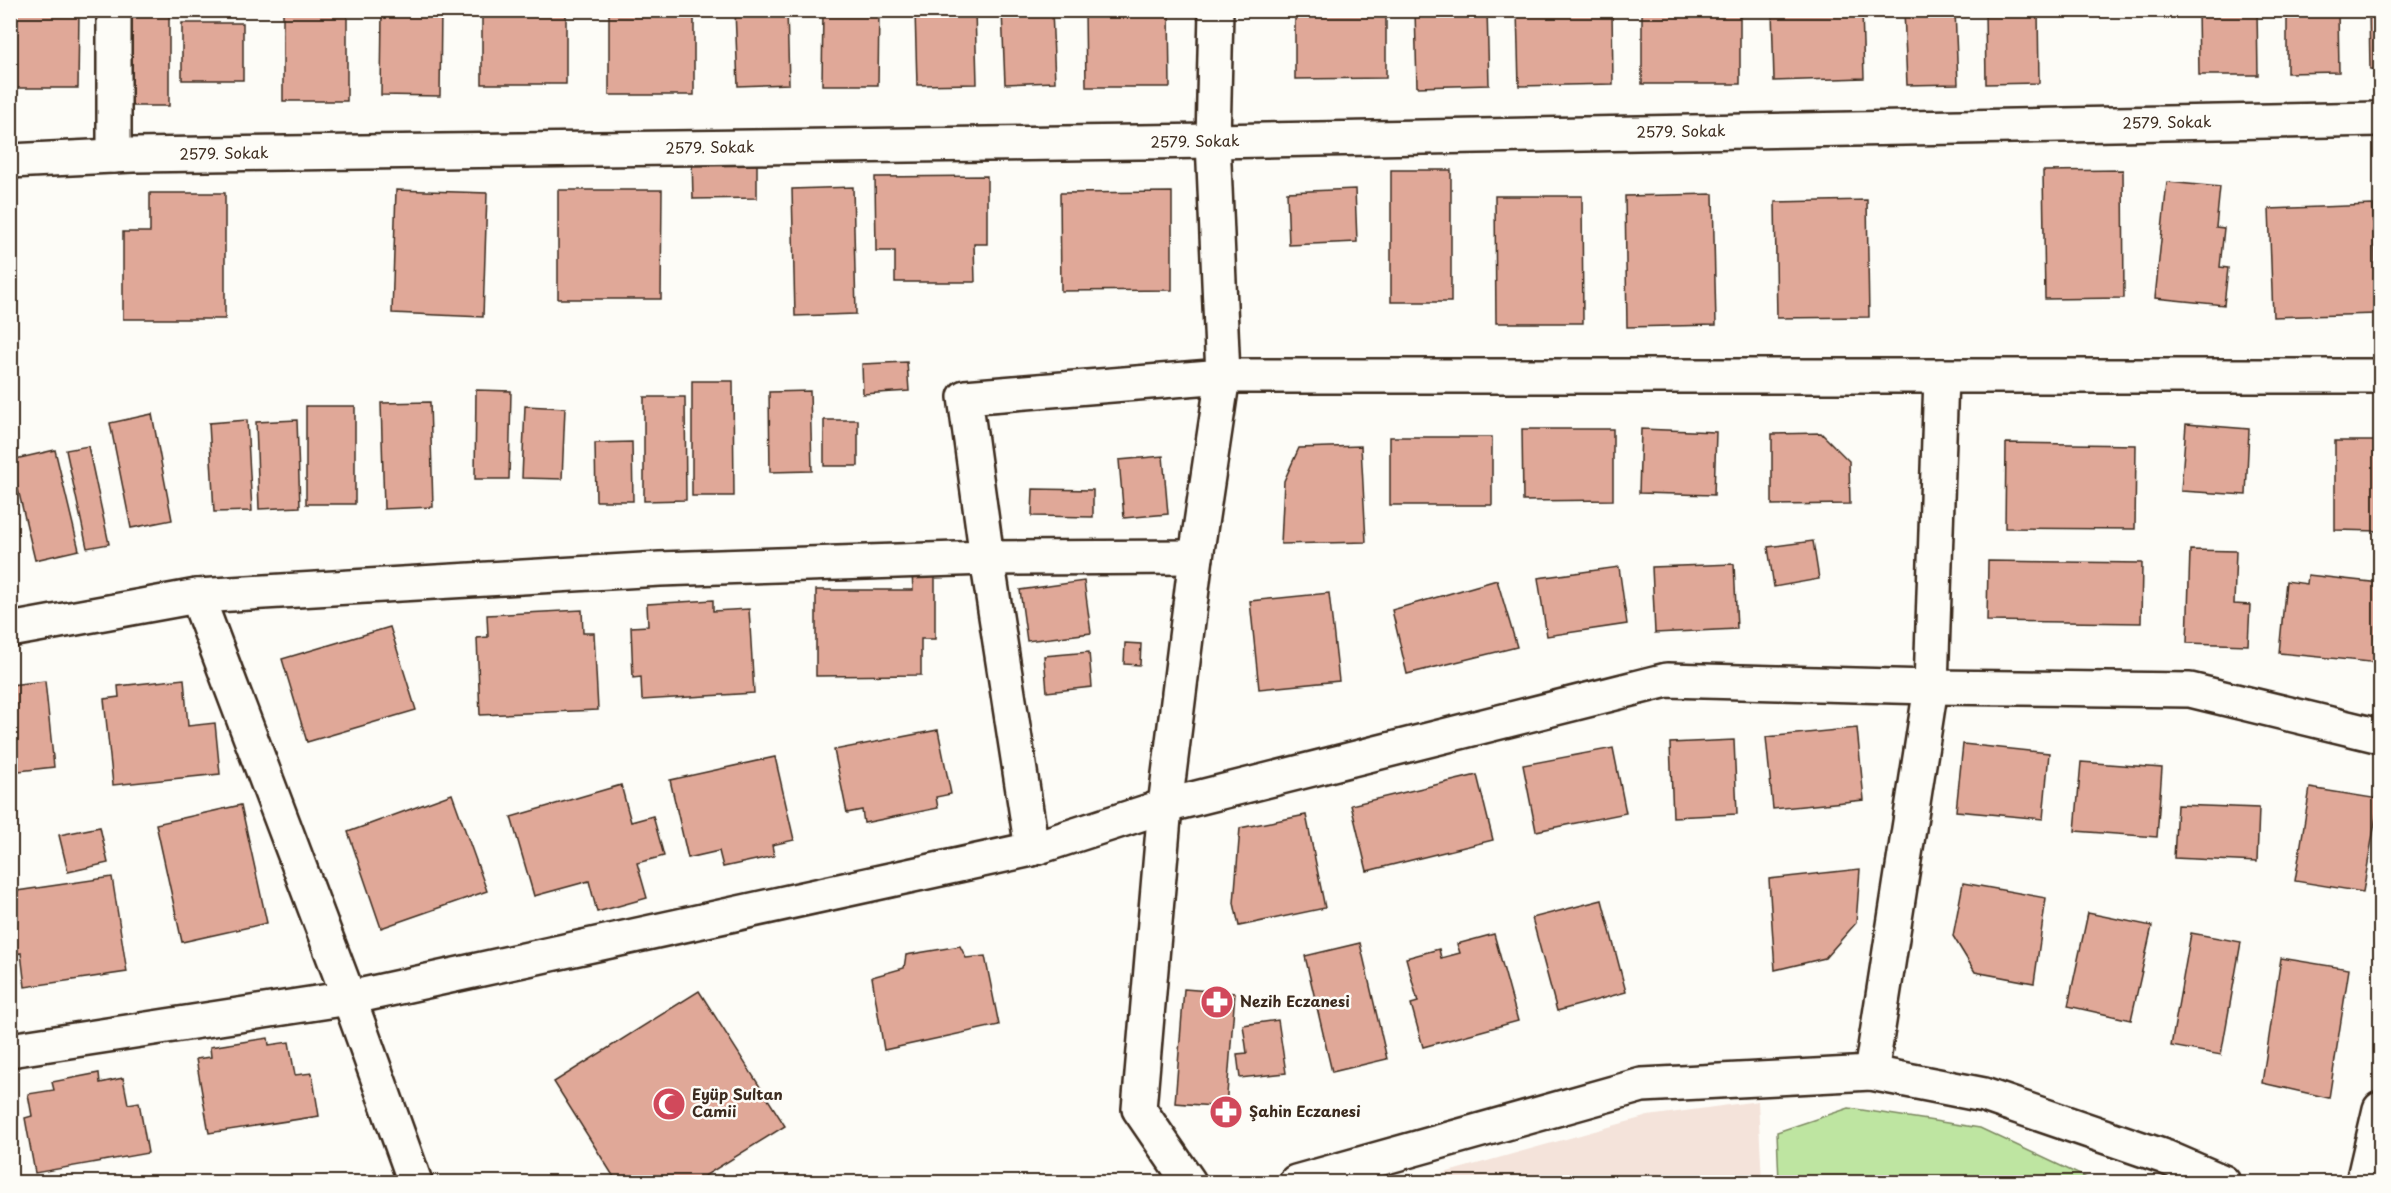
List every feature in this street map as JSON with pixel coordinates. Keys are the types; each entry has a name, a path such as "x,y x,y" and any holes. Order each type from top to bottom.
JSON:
{"street":[{"path":"114,10 114,156"},
{"path":"1189,1182 1139,1109 1165,806 1196,557 1223,376 1213,141 1216,10"},
{"name":"2579. Sokak","path":"10,161 114,156 1213,141 2380,119"},
{"path":"1032,849 987,558 965,397 1223,376 2380,376"},
{"path":"1871,1073 1931,687 1941,376"},
{"path":"10,630 197,596 660,569 987,558 1196,557"},
{"path":"197,596 349,998 415,1182"},
{"path":"10,1050 349,998 1032,849 1165,806 1667,680 1931,687 2190,690 2380,736"},
{"path":"1296,1182 1642,1085 1871,1073 1984,1095 2165,1157 2223,1182"},
{"path":"2363,1182 2380,1109"}],"shaded area":[{"path":"1758,1101 1762,1182 1412,1182 1648,1116"}],"green space":[{"path":"1849,1108 1980,1128 2095,1182 1779,1182 1777,1132"}],"building":[{"path":"10,10 79,10 78,88 10,88"},
{"path":"124,10 169,10 169,106 124,106"},
{"path":"283,10 347,10 347,101 283,101"},
{"path":"382,10 441,10 440,96 381,95"},
{"path":"482,10 566,10 566,84 482,84"},
{"path":"609,10 694,10 694,95 609,95"},
{"path":"735,10 787,10 789,84 738,86"},
{"path":"823,10 879,10 878,85 822,85"},
{"path":"915,10 975,10 977,84 917,85"},
{"path":"1002,10 1052,10 1055,82 1005,84"},
{"path":"1085,10 1169,10 1170,87 1086,87"},
{"path":"1295,10 1386,10 1386,78 1295,79"},
{"path":"1415,10 1487,10 1489,85 1417,87"},
{"path":"1517,10 1612,10 1613,84 1519,86"},
{"path":"1642,10 1740,10 1740,84 1642,84"},
{"path":"1772,10 1862,10 1864,78 1774,81"},
{"path":"1904,10 1955,10 1958,84 1907,85"},
{"path":"1985,10 2038,10 2039,83 1986,84"},
{"path":"2198,10 2257,10 2258,75 2199,75"},
{"path":"2287,10 2338,10 2339,72 2287,73"},
{"path":"2369,10 2380,10 2380,69 2370,69"},
{"path":"182,23 243,23 243,80 182,80"},
{"path":"757,156 757,198 693,199 692,158"},
{"path":"1391,170 1451,170 1451,302 1391,302"},
{"path":"2123,170 2124,298 2045,299 2043,171"},
{"path":"987,176 987,244 974,244 975,282 895,282 895,251 876,251 875,177"},
{"path":"2167,182 2220,187 2216,227 2224,228 2220,267 2228,268 2224,305 2155,298"},
{"path":"853,187 856,314 795,316 792,189"},
{"path":"1355,189 1357,242 1289,245 1287,192"},
{"path":"396,190 487,193 483,317 392,313"},
{"path":"558,190 662,190 661,299 558,299"},
{"path":"1172,192 1172,290 1061,291 1060,193"},
{"path":"150,193 225,193 225,319 123,319 123,232 150,232"},
{"path":"1713,194 1716,325 1627,327 1625,196"},
{"path":"1495,196 1582,196 1583,323 1496,323"},
{"path":"1867,200 1869,317 1777,318 1775,202"},
{"path":"2373,205 2377,314 2273,317 2269,209"},
{"path":"907,362 909,391 863,394 862,364"},
{"path":"692,381 733,381 734,496 692,496"},
{"path":"476,390 511,391 509,479 475,479"},
{"path":"810,391 812,471 770,472 769,392"},
{"path":"644,397 685,397 686,500 644,501"},
{"path":"430,402 433,507 384,509 381,403"},
{"path":"306,406 355,406 355,504 306,504"},
{"path":"525,406 565,408 562,479 522,478"},
{"path":"152,414 172,520 131,528 110,423"},
{"path":"247,420 252,511 214,512 209,423"},
{"path":"297,420 300,507 259,509 256,422"},
{"path":"824,420 858,420 858,466 824,466"},
{"path":"2186,424 2249,429 2246,495 2181,491"},
{"path":"1522,429 1613,429 1613,500 1523,501"},
{"path":"1641,429 1716,432 1714,495 1639,493"},
{"path":"1821,433 1849,461 1850,504 1772,505 1772,434"},
{"path":"1390,437 1492,437 1492,505 1390,505"},
{"path":"2335,441 2380,441 2380,531 2335,530"},
{"path":"632,442 633,501 596,501 595,443"},
{"path":"2006,443 2136,445 2135,529 2005,528"},
{"path":"88,446 109,544 87,548 66,450"},
{"path":"1361,446 1366,542 1281,544 1284,481 1299,448"},
{"path":"55,450 79,550 35,560 11,460"},
{"path":"1163,456 1168,514 1124,518 1119,460"},
{"path":"1033,489 1093,490 1093,517 1032,516"},
{"path":"1813,541 1819,579 1774,587 1768,547"},
{"path":"2190,550 2236,551 2234,604 2250,605 2248,645 2187,643"},
{"path":"1988,561 2142,563 2141,623 1987,621"},
{"path":"1734,564 1737,629 1655,633 1652,567"},
{"path":"1619,567 1627,624 1547,636 1538,578"},
{"path":"912,573 935,573 935,639 921,639 921,675 816,676 816,590 913,590"},
{"path":"2308,575 2380,583 2380,663 2279,653 2286,581 2307,584"},
{"path":"1497,580 1517,647 1407,674 1392,610"},
{"path":"1084,581 1091,633 1027,641 1020,590"},
{"path":"1329,593 1339,681 1259,689 1250,601"},
{"path":"713,600 713,611 749,609 754,693 642,700 641,677 633,678 631,627 648,626 647,604"},
{"path":"582,610 583,633 594,633 598,710 480,715 477,638 488,637 487,615"},
{"path":"390,627 416,710 307,742 282,659"},
{"path":"1125,643 1141,644 1140,665 1124,664"},
{"path":"1089,652 1092,687 1047,692 1044,656"},
{"path":"184,679 188,726 215,723 220,774 113,785 104,699 119,697 118,686"},
{"path":"45,681 54,767 10,772 10,685"},
{"path":"1857,728 1864,800 1773,809 1766,737"},
{"path":"938,730 951,794 936,797 938,808 864,823 862,810 847,813 834,750"},
{"path":"1734,740 1737,814 1673,817 1670,743"},
{"path":"1963,744 2049,753 2043,819 1956,811"},
{"path":"1613,748 1626,813 1536,831 1523,765"},
{"path":"775,757 794,840 772,845 774,856 723,867 719,851 688,858 670,780"},
{"path":"2081,762 2162,768 2157,837 2075,831"},
{"path":"1477,775 1493,840 1367,871 1351,805"},
{"path":"621,785 631,822 653,816 664,856 637,863 647,898 597,912 589,881 534,896 511,817"},
{"path":"2310,788 2379,799 2363,892 2295,881"},
{"path":"452,794 487,891 381,928 348,832"},
{"path":"241,805 267,923 182,942 156,824"},
{"path":"2177,805 2259,808 2257,862 2174,858"},
{"path":"1306,815 1325,908 1239,926 1234,903 1240,828"},
{"path":"100,827 108,863 68,872 59,835"},
{"path":"1860,869 1856,923 1825,958 1775,970 1769,879"},
{"path":"112,877 127,972 25,987 21,953 10,955 10,892"},
{"path":"1963,883 2046,898 2034,983 1975,972 1953,936"},
{"path":"1602,900 1626,992 1557,1011 1532,918"},
{"path":"2088,913 2152,926 2131,1020 2068,1006"},
{"path":"2191,933 2241,942 2221,1055 2171,1046"},
{"path":"1494,934 1518,1021 1423,1047 1411,1004 1418,1002 1406,958 1439,949 1441,958 1460,953 1457,944"},
{"path":"1360,943 1387,1059 1332,1072 1305,956"},
{"path":"960,946 966,958 985,956 999,1025 884,1050 872,977 904,968 906,955"},
{"path":"2281,958 2349,969 2329,1098 2262,1083"},
{"path":"1184,989 1235,993 1226,1107 1175,1103"},
{"name":"Eyüp Sultan Camii","path":"699,991 785,1126 695,1182 617,1182 554,1082"},
{"path":"1278,1020 1286,1073 1240,1078 1237,1054 1247,1053 1243,1025"},
{"path":"268,1038 269,1045 289,1042 295,1075 312,1073 319,1116 209,1133 196,1059 211,1057 210,1047"},
{"path":"99,1073 100,1083 123,1078 128,1104 139,1102 148,1153 35,1173 25,1118 32,1116 28,1094 54,1090 52,1082"}],"place":[{"name":"Nezih Eczanesi","path":"1217,1002"},
{"name":"Eyüp Sultan Camii","path":"669,1104"},
{"name":"Şahin Eczanesi","path":"1226,1112"}]}
